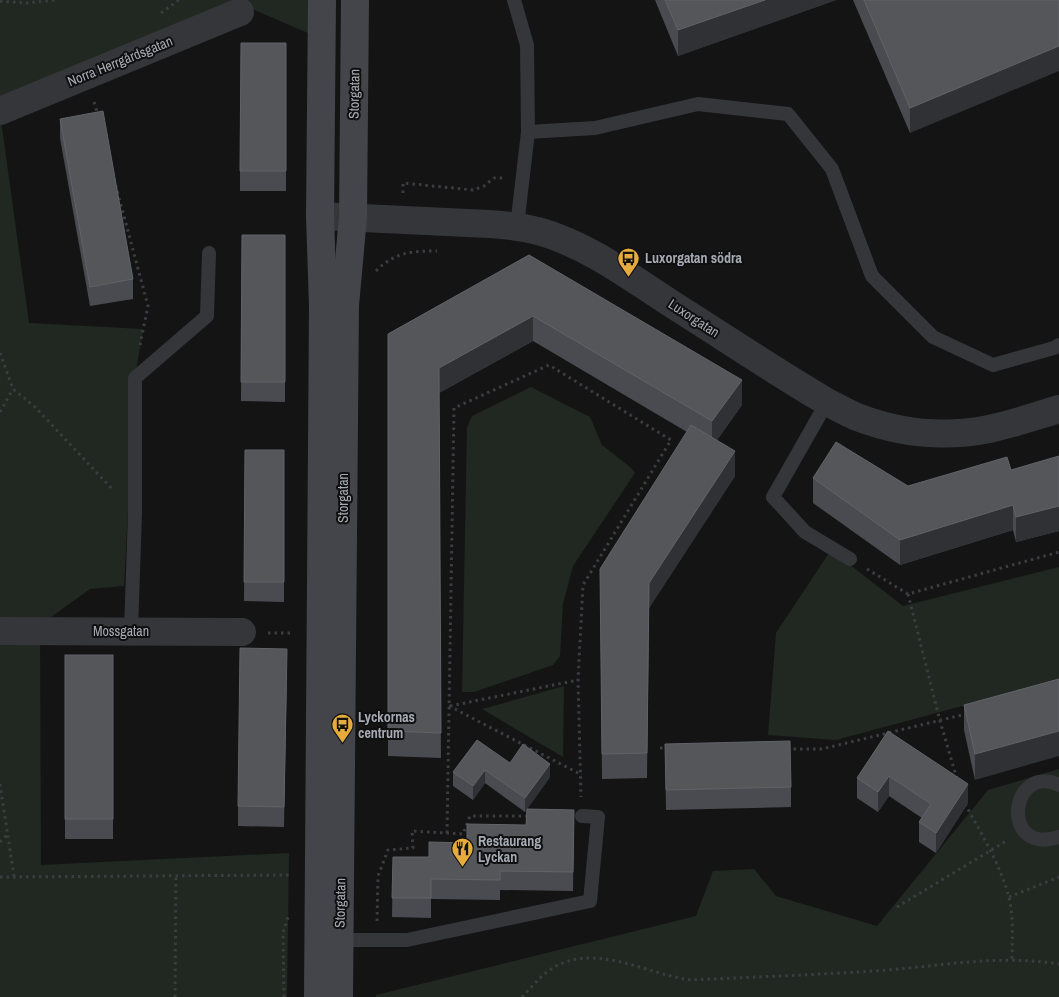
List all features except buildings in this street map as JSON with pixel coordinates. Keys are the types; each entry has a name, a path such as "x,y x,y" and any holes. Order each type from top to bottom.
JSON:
{"main road":[{"name":"Storgatan","path":"322,0 320,216 323,306 329,940 339,997"},
{"name":"Storgatan","path":"318,997 329,940 345,305 353,217 355,0"}],"street":[{"name":"Norra Herrgårdsgatan","path":"0,111 240,12"},
{"name":"Luxorgatan","path":"320,216 517,226 562,239 588,252 827,402 857,417 891,428 926,433 957,433 989,429 1059,409"},
{"name":"Mossgatan","path":"0,631 242,632"}],"lane":[{"path":"514,0 527,45 528,132 517,226"},
{"path":"528,132 595,128 698,104 788,114 832,169 872,276 933,337 993,365 1059,345"},
{"path":"131,631 135,378 207,316 209,253"},
{"path":"827,402 773,497 806,532 850,559"},
{"path":"1059,785 1047,782 1037,783 1029,788 1022,794 1018,803 1017,813 1019,822 1031,836 1040,840 1050,840 1059,837"},
{"path":"329,940 407,940 590,900 598,817 582,816"}],"path":[{"path":"0,1 26,3 55,0"},
{"path":"87,75 100,123"},
{"path":"112,171 148,306 135,378"},
{"path":"0,353 13,389 34,406 134,513"},
{"path":"447,833 454,408 549,365 671,440 583,585 578,680 582,816"},
{"path":"0,412 13,389"},
{"path":"908,594 1059,552"},
{"path":"850,559 908,594 940,721 958,782"},
{"path":"449,706 578,680"},
{"path":"449,706 582,775"},
{"path":"784,749 822,749 967,714"},
{"path":"660,748 669,748"},
{"path":"0,784 14,876"},
{"path":"963,796 1000,871 1009,897 1012,928 1012,960"},
{"path":"377,940 378,876 388,850 413,848 412,831 463,834 470,816 532,816"},
{"path":"897,907 1024,830"},
{"path":"0,842 8,834"},
{"path":"0,877 292,875"},
{"path":"175,997 176,876"},
{"path":"1009,897 1059,877"},
{"path":"522,997 547,972 562,963 594,958 615,960 673,977 691,980 876,971 957,962 1012,960 1059,964"}],"shaded area":[{"path":"0,0 310,0 310,34 236,2 0,113"},
{"path":"0,113 29,323 143,329 135,378 124,586 90,589 40,625 41,865 289,853 287,997 0,997"},
{"path":"531,387 590,417 602,445 635,473 573,566 563,604 560,656 553,665 474,692 462,692 467,427 472,416"},
{"path":"831,550 903,606 1059,567 1059,680 836,740 768,735 776,633"},
{"path":"564,686 563,757 482,709"},
{"path":"1059,769 1059,997 376,997 376,995 696,916 713,871 754,869 776,896 877,926 988,790"}],"place":[{"name":"Luxorgatan södra","path":"629,277"},
{"name":"Lyckornas centrum","path":"342,744"},
{"name":"Restaurang Lyckan","path":"462,868"}]}
